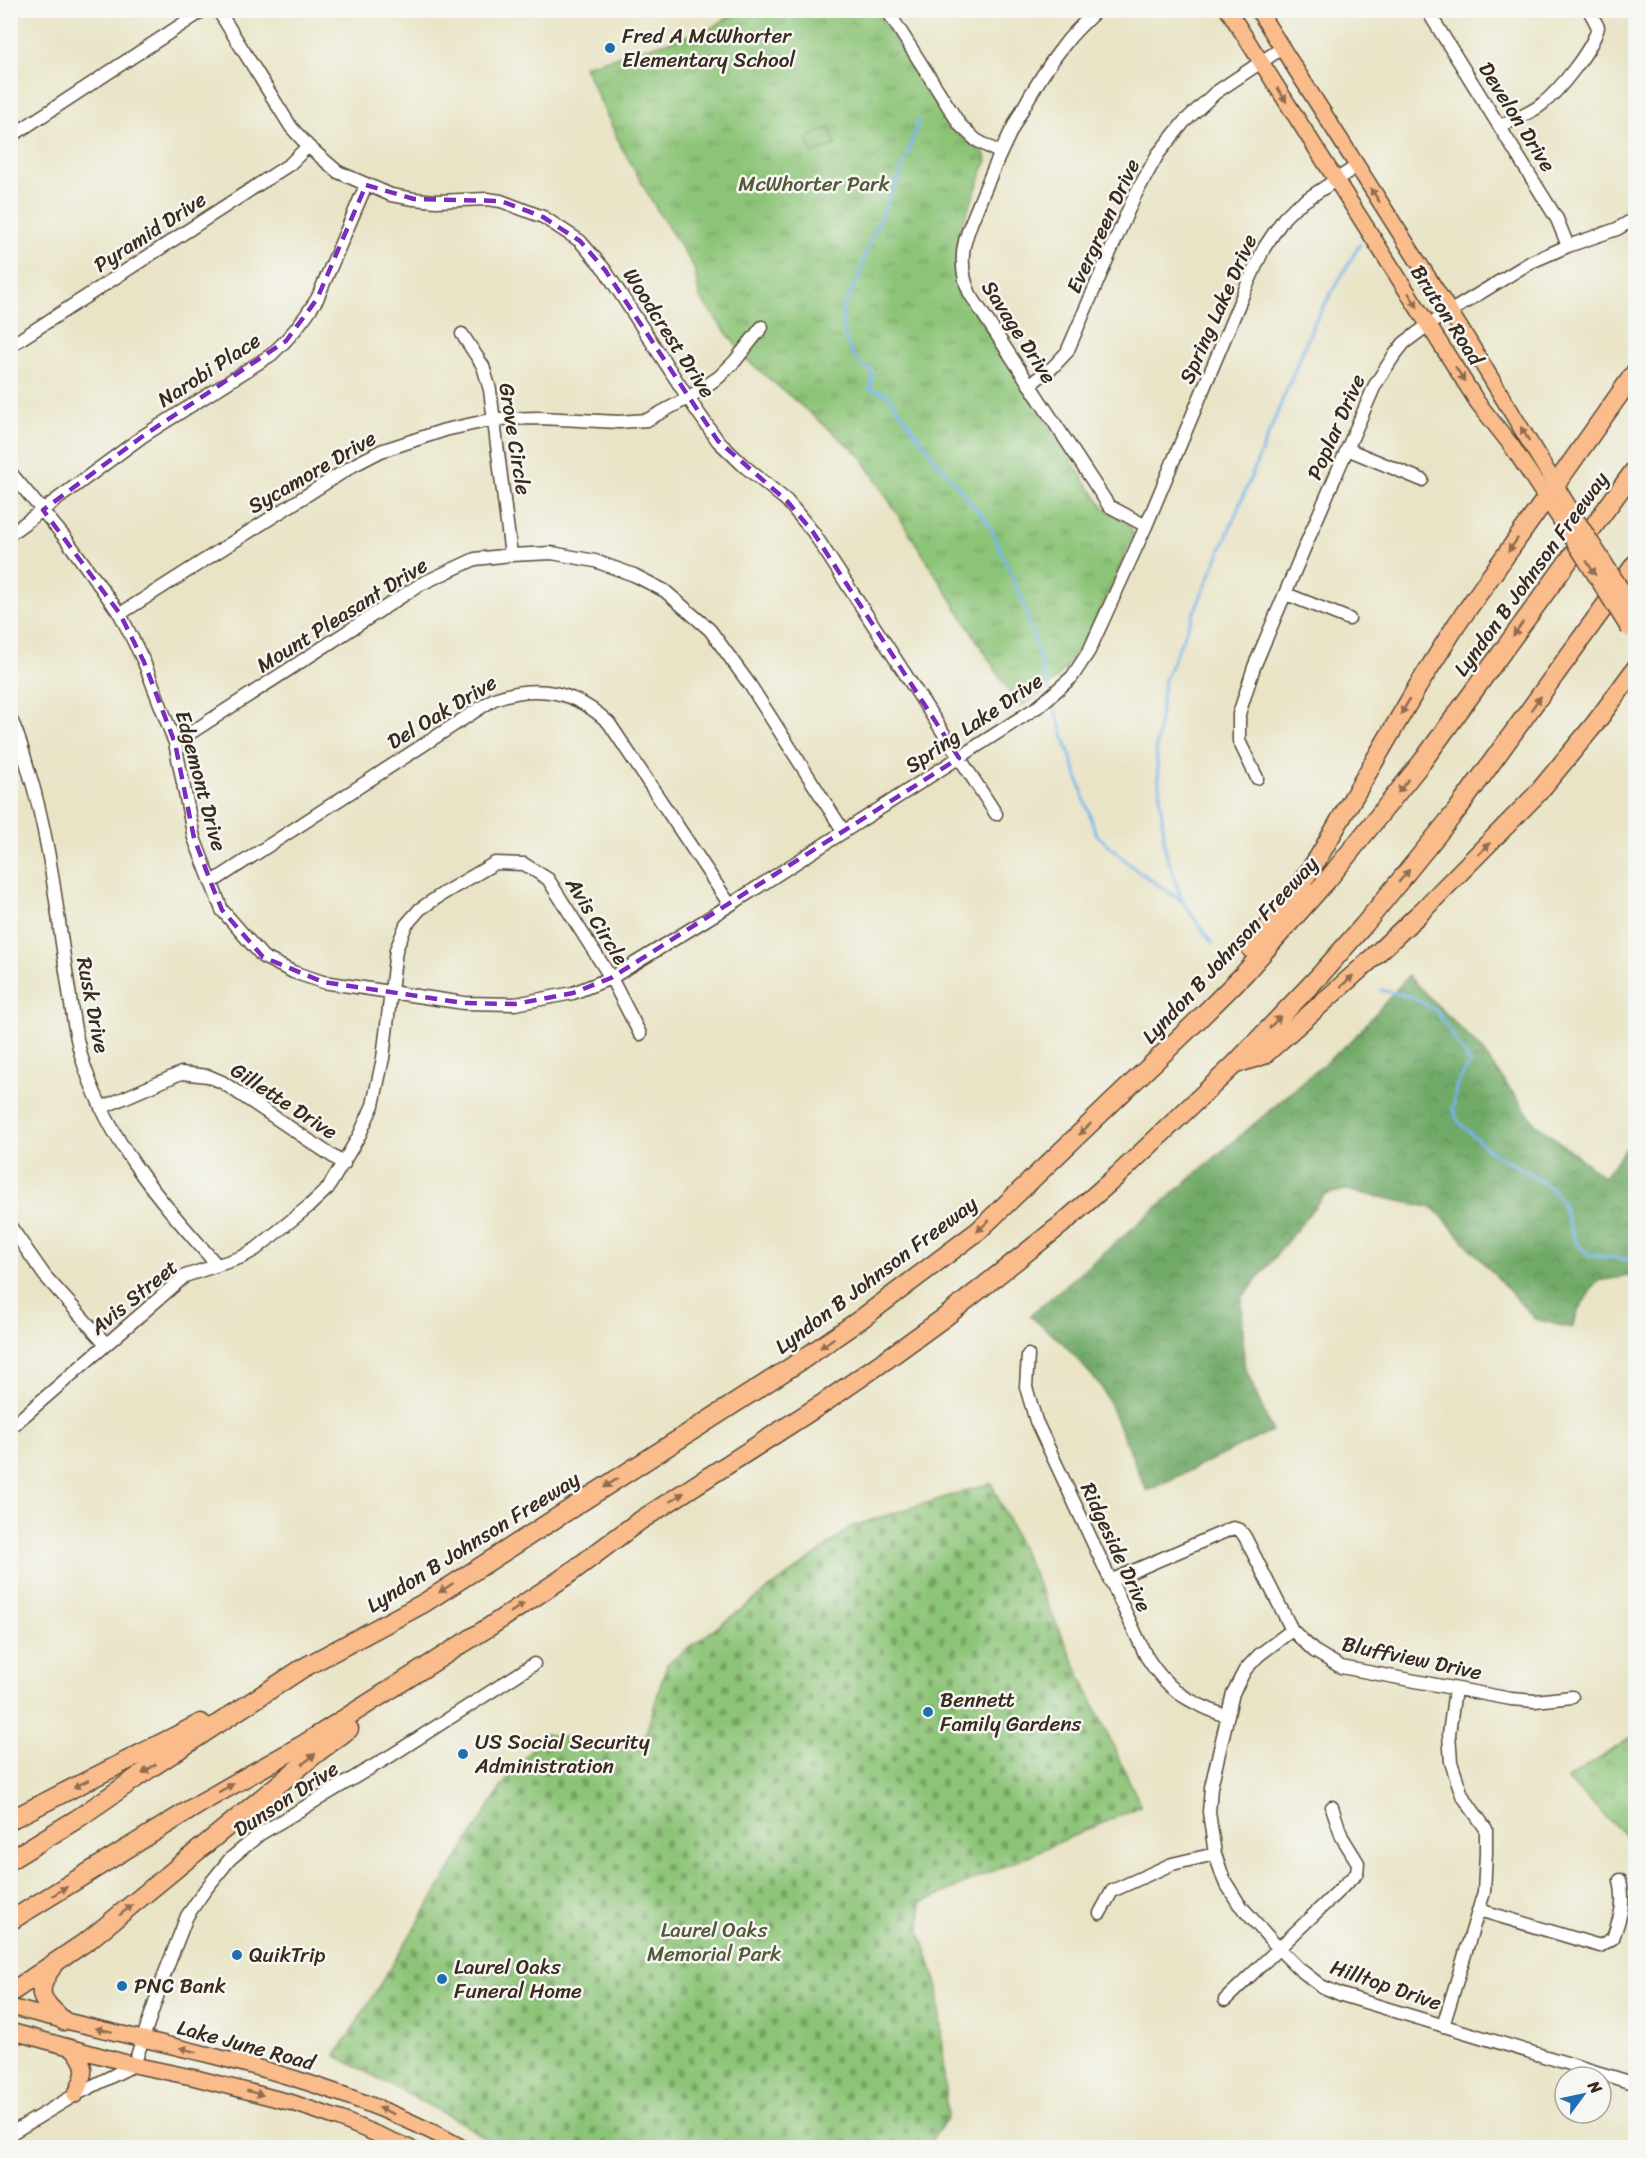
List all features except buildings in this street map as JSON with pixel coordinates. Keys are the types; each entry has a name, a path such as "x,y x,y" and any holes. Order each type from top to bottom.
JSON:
{"highway":[{"path":"1116,1099 1236,968 1295,892 1345,812 1418,686 1458,624 1635,371"},
{"name":"Lyndon B Johnson Freeway","path":"10,1860 77,1819 303,1668 424,1603 799,1362 861,1319 978,1231 1236,982 1329,878 1422,762 1635,468"},
{"path":"10,1921 204,1801 304,1744 566,1576 638,1522 825,1402 945,1317 1086,1203 1234,1064 1321,974 1412,867 1502,750 1635,564"},
{"path":"1234,1064 1264,1054 1421,912 1537,794 1628,684 1635,668"},
{"path":"10,1993 53,1965 133,1905 318,1752 489,1627"},
{"path":"10,1820 303,1668"},
{"path":"53,1965 42,1981 40,1993 46,2005 64,2021"}],"main road":[{"name":"Bruton Road","path":"1228,10 1478,403 1550,491"},
{"name":"Bruton Road","path":"1258,10 1450,312 1550,491 1635,612"},
{"name":"Bruton Road","path":"1565,514 1632,634"},
{"name":"Lake June Road","path":"10,2007 295,2079 389,2111 436,2141 463,2148"},
{"name":"Lake June Road","path":"10,2031 134,2065 287,2101 340,2119 410,2148"},
{"path":"73,2049 83,2061 84,2071 75,2095"},
{"path":"287,2101 295,2079"}],"street":[{"path":"10,136 204,10"},
{"name":"Woodcrest Drive","path":"218,10 291,126 308,146 338,172 391,195 436,201 487,199 501,201 543,217 580,241 605,270 688,399 718,441 787,501 813,532 996,814"},
{"path":"887,10 960,125 976,140 1000,153"},
{"name":"Savage Drive","path":"1097,10 1068,39 1042,76 1000,153 972,222 963,251 963,268 970,294 1109,506 1146,526"},
{"name":"Develon Drive","path":"1427,10 1557,219 1568,246"},
{"path":"1500,126 1540,105 1563,83 1596,38 1598,27 1589,10"},
{"name":"Evergreen Drive","path":"1029,385 1053,367 1067,352 1134,197 1158,154 1184,122 1215,93 1282,48"},
{"name":"Pyramid Drive","path":"10,346 290,164 308,146"},
{"name":"Spring Lake Drive","path":"391,993 464,1003 515,1004 573,993 611,978 730,905 1040,706 1065,685 1089,651 1146,526 1264,248 1295,207 1357,166"},
{"name":"Narobi Place","path":"10,534 143,436 271,355 286,341 307,316 317,298 366,185"},
{"name":"Poplar Drive","path":"1257,778 1239,741 1239,714 1254,667 1375,385 1393,357 1404,343 1428,325 1531,262 1617,229 1635,218"},
{"name":"Sycamore Drive","path":"120,614 354,465 381,451 445,430 495,419 540,418 619,422 646,420 688,399 719,377 762,327"},
{"name":"Grove Circle","path":"462,334 483,366 490,390 511,555"},
{"path":"1347,449 1422,480"},
{"name":"Edgemont Drive","path":"10,472 66,539 120,614 144,662 175,743 194,838 222,910 263,957 293,972 323,982 391,993"},
{"name":"Mount Pleasant Drive","path":"175,743 421,584 475,560 552,553 595,561 634,575 665,591 710,630 750,684 844,832"},
{"path":"1286,594 1349,619"},
{"name":"Del Oak Drive","path":"211,883 494,699 516,691 550,690 593,707 609,723 730,905"},
{"name":"Rusk Drive","path":"10,718 38,800 73,1013 84,1064 101,1108 120,1144 154,1193 218,1265"},
{"name":"Avis Circle","path":"391,993 396,950 406,926 420,909 495,863 525,864 548,879 611,978 640,1034"},
{"name":"Avis Street","path":"10,1428 185,1276 242,1257 283,1227 328,1188 344,1164 373,1105 383,1058 391,993"},
{"name":"Gillette Drive","path":"101,1108 181,1073 208,1076 222,1082 344,1164"},
{"path":"10,1226 45,1276 106,1344"},
{"name":"Ridgeside Drive","path":"1028,1355 1026,1387 1036,1421 1146,1656 1157,1674 1176,1693 1196,1705 1226,1716"},
{"name":"Bluffview Drive","path":"1110,1581 1233,1528 1240,1530 1245,1537 1292,1630 1314,1651 1341,1667 1511,1699 1534,1701 1572,1697"},
{"name":"Hilltop Drive","path":"1292,1630 1259,1655 1245,1670 1233,1693 1211,1787 1209,1812 1215,1854 1224,1880 1239,1904 1279,1949 1321,1986 1342,1995 1635,2084"},
{"name":"Dunson Drive","path":"134,2065 187,1916 230,1859 260,1834 392,1755 534,1664"},
{"path":"1443,2026 1484,1892 1486,1829 1462,1795 1451,1762 1449,1734 1455,1689"},
{"path":"1225,2000 1357,1873 1358,1863 1342,1837 1332,1807"},
{"path":"1100,1913 1112,1892 1172,1864 1215,1854"},
{"path":"1479,1910 1600,1946 1613,1938 1623,1912 1620,1880"},
{"path":"10,2134 75,2095 134,2065"}],"highlighted area":[{"path":"366,185 414,199 501,201 543,217 580,241 605,270 718,441 787,501 813,532 959,758 611,978 573,993 515,1004 464,1003 323,982 263,957 222,910 211,883 194,838 175,743 144,662 120,614 43,510 143,436 286,341 317,299"}],"green space":[{"name":"McWhorter Park","path":"739,11 876,11 955,133 984,153 987,160 958,236 955,272 964,295 1084,480 1103,506 1131,527 1133,536 1101,608 1075,655 1059,676 1041,693 1019,707 861,456 748,361 700,298 694,267 659,213 622,148 584,66 708,30"},
{"path":"829,128 836,144 813,154 806,138"},
{"path":"1408,976 1480,1048 1534,1122 1604,1177 1635,1137 1635,1275 1597,1281 1579,1309 1572,1328 1535,1319 1434,1208 1345,1190 1324,1195 1242,1298 1244,1365 1272,1431 1147,1491 1102,1387 1063,1343 1030,1316 1353,1039"},
{"name":"Laurel Oaks Memorial Park","path":"991,1483 1141,1806 921,1903 920,1932 938,1988 947,2118 927,2147 500,2147 462,2123 336,2056 502,1786 544,1734 641,1750 667,1664 825,1548 850,1527"},
{"path":"1635,1735 1635,1845 1567,1779"}],"waterway":[{"path":"918,120 903,168 867,248 858,279 845,304 843,312 845,337 857,360 870,370 873,376 870,389 886,393 936,460 989,524 1023,602 1049,690"},
{"path":"1212,943 1182,901 1165,849 1156,751 1164,682 1314,323 1360,244"},
{"path":"1052,700 1096,834 1135,869 1182,901"},
{"path":"1381,990 1412,997 1437,1011 1470,1063 1456,1086 1453,1109 1458,1121 1492,1153 1528,1172 1553,1190 1562,1203 1575,1241 1589,1255 1636,1260"}],"place":[{"name":"Fred A McWhorter Elementary School","path":"610,48"},
{"name":"Bennett Family Gardens","path":"928,1712"},
{"name":"US Social Security Administration","path":"463,1754"},
{"name":"QuikTrip","path":"237,1955"},
{"name":"Laurel Oaks Funeral Home","path":"442,1979"},
{"name":"PNC Bank","path":"122,1986"}]}
